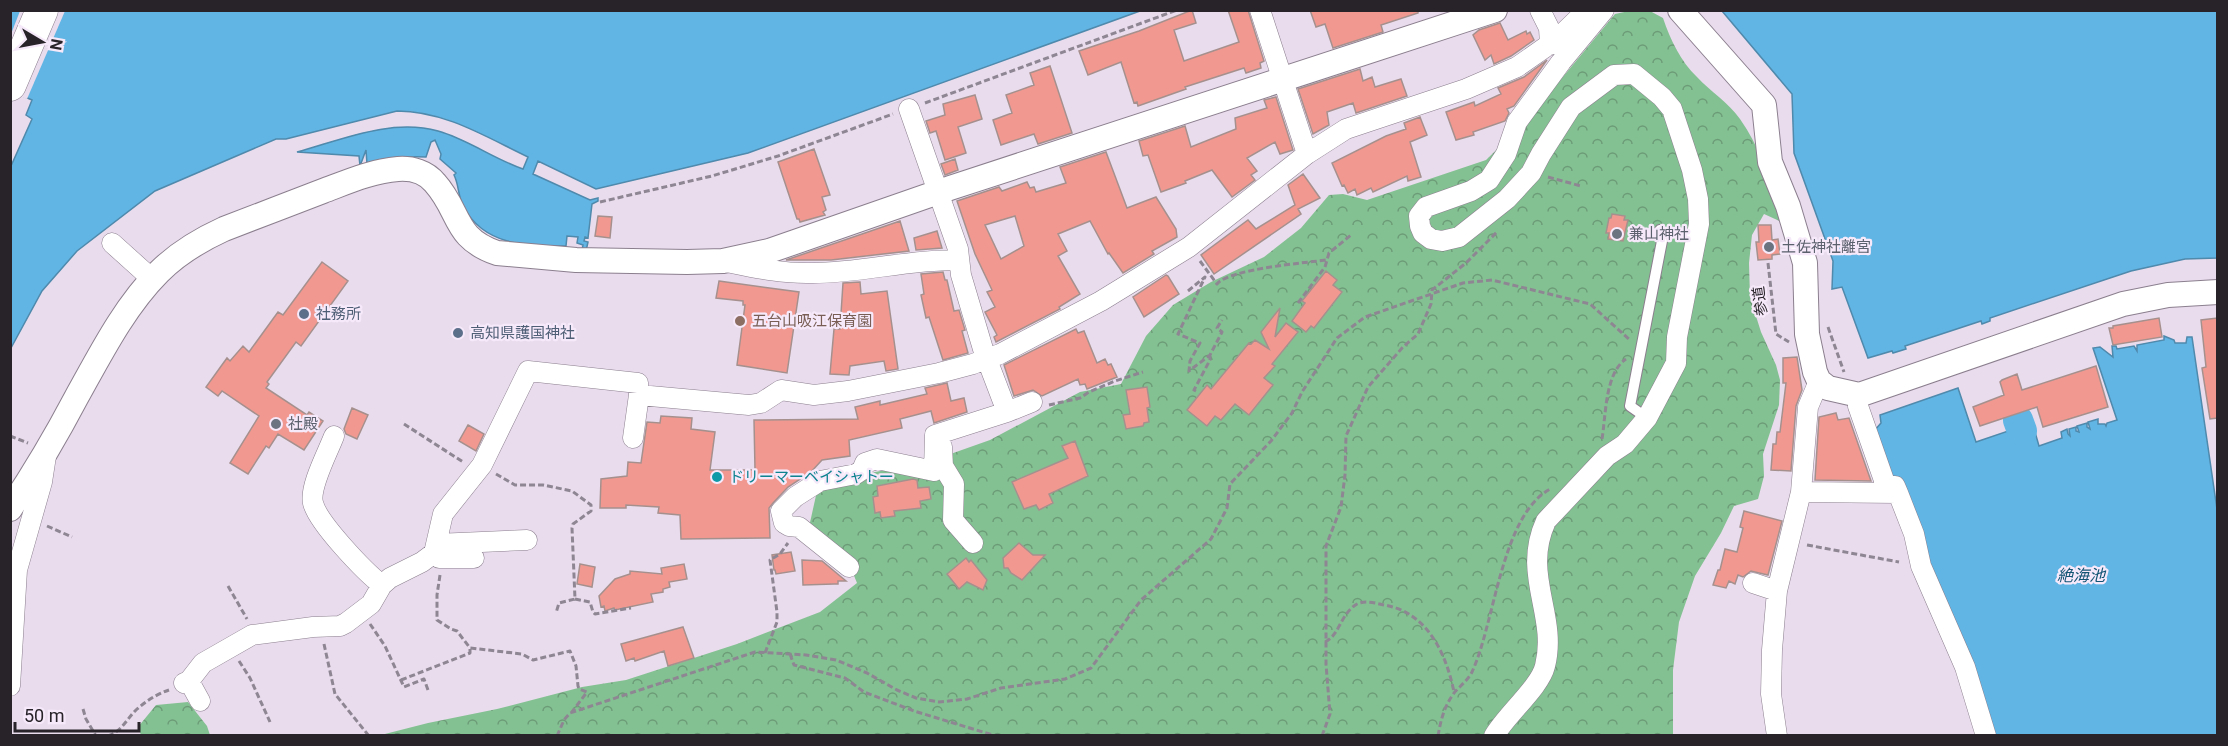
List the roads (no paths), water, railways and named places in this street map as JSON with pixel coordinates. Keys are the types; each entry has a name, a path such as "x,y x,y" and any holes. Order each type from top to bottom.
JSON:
{"main road":[{"path":"10,85 42,10"}],"street":[{"path":"1260,10 1307,154"},
{"path":"723,261 769,251 938,193 1495,10"},
{"path":"1540,10 1549,28 1550,45"},
{"path":"639,395 749,405 761,404 781,390 814,395 848,391 939,373 987,360 1024,343 1084,310 1190,247 1307,154 1346,129 1482,84 1517,67 1550,45 1587,10"},
{"path":"1494,735 1539,680 1545,668 1548,637 1536,566 1540,534 1546,522 1607,456 1625,444 1647,418 1676,363 1677,337 1698,225 1698,199 1692,170 1672,109 1634,75 1614,75 1571,107 1540,153 1531,173 1507,199 1459,237 1450,240 1431,239 1423,233 1419,216 1426,207 1471,191 1494,174 1506,154 1517,122 1561,62 1604,10"},
{"path":"1680,10 1764,105 1770,162 1788,206 1805,263 1807,334 1810,350 1819,381 1828,388 1859,395 2123,303 2217,292"},
{"path":"909,109 954,239 961,275 987,360 1007,412"},
{"path":"10,686 21,514 48,451 108,341 144,288 184,251 224,229 369,174 400,168 413,170 431,178 444,195 468,236 486,249 497,253 576,260 723,261 768,271 814,273 937,259 959,260"},
{"path":"112,243 152,279"},
{"path":"438,552 443,514 479,468 528,371 638,383 639,395 633,438"},
{"path":"1777,735 1771,694 1777,591 1801,492 1808,407 1819,381"},
{"path":"849,567 799,527 784,523 781,510 795,497 820,481 856,474 862,470 865,463 877,459 934,471 935,435 1039,404"},
{"path":"1858,406 1887,486 1896,486 1914,534 1921,566 1965,667 1986,735"},
{"path":"942,433 943,466 954,484 953,520 973,543"},
{"path":"334,436 314,486 312,502 321,519 342,544 382,585"},
{"path":"1801,492 1898,493"},
{"path":"200,701 187,682 203,663 252,635 340,626 362,614 382,585 390,578 438,552 527,540"},
{"path":"438,552 474,558"},
{"path":"1753,583 1777,591"}],"lane":[{"path":"1647,418 1630,406 1662,241 1660,230"}],"water":[{"path":"11,11 1140,11 748,153 596,189 538,161 533,174 590,200 598,198 598,201 592,204 588,238 585,237 584,241 588,242 586,251 582,250 583,245 577,243 578,237 567,236 566,246 521,244 494,236 482,229 463,206 454,175 456,173 440,159 441,154 435,140 431,142 426,157 396,158 367,164 366,150 360,166 359,156 297,152 366,132 402,127 420,128 449,135 523,169 528,157 448,120 415,112 397,111 286,139 276,139 155,191 77,251 42,291 11,348 11,166 32,119 26,115 32,100 11,91"},
{"path":"1722,11 2217,11 2217,258 2185,259 2131,271 1990,318 1990,321 1982,324 1981,321 1905,346 1906,349 1868,358 1842,287 1832,289 1833,261 1794,153 1792,94"},
{"name":"絶海池","path":"2164,336 2174,340 2175,343 2186,343 2187,337 2192,337 2218,516 2217,735 1994,735 1889,482 1875,430 1881,423 1880,415 1958,388 1976,442 2008,431 2016,439 2035,432 2039,446 2062,438 2061,432 2067,429 2070,436 2069,429 2076,427 2076,431 2079,432 2077,426 2087,423 2090,429 2088,422 2098,419 2098,424 2106,426 2107,423 2117,420 2093,348 2100,347 2113,357 2112,346 2116,346 2117,349 2134,346 2137,351 2137,345 2164,340"}],"waterway":[{"name":"絶海池","path":"2018,420 2022,431"}],"place":[{"name":"兼山神社","path":"1617,234"},
{"name":"土佐神社離宮","path":"1769,247"},
{"name":"社務所","path":"304,314"},
{"name":"五台山吸江保育園","path":"740,321"},
{"name":"高知県護国神社","path":"458,333"},
{"name":"社殿","path":"276,424"},
{"name":"ドリーマーベイシャトー","path":"717,477"}]}
